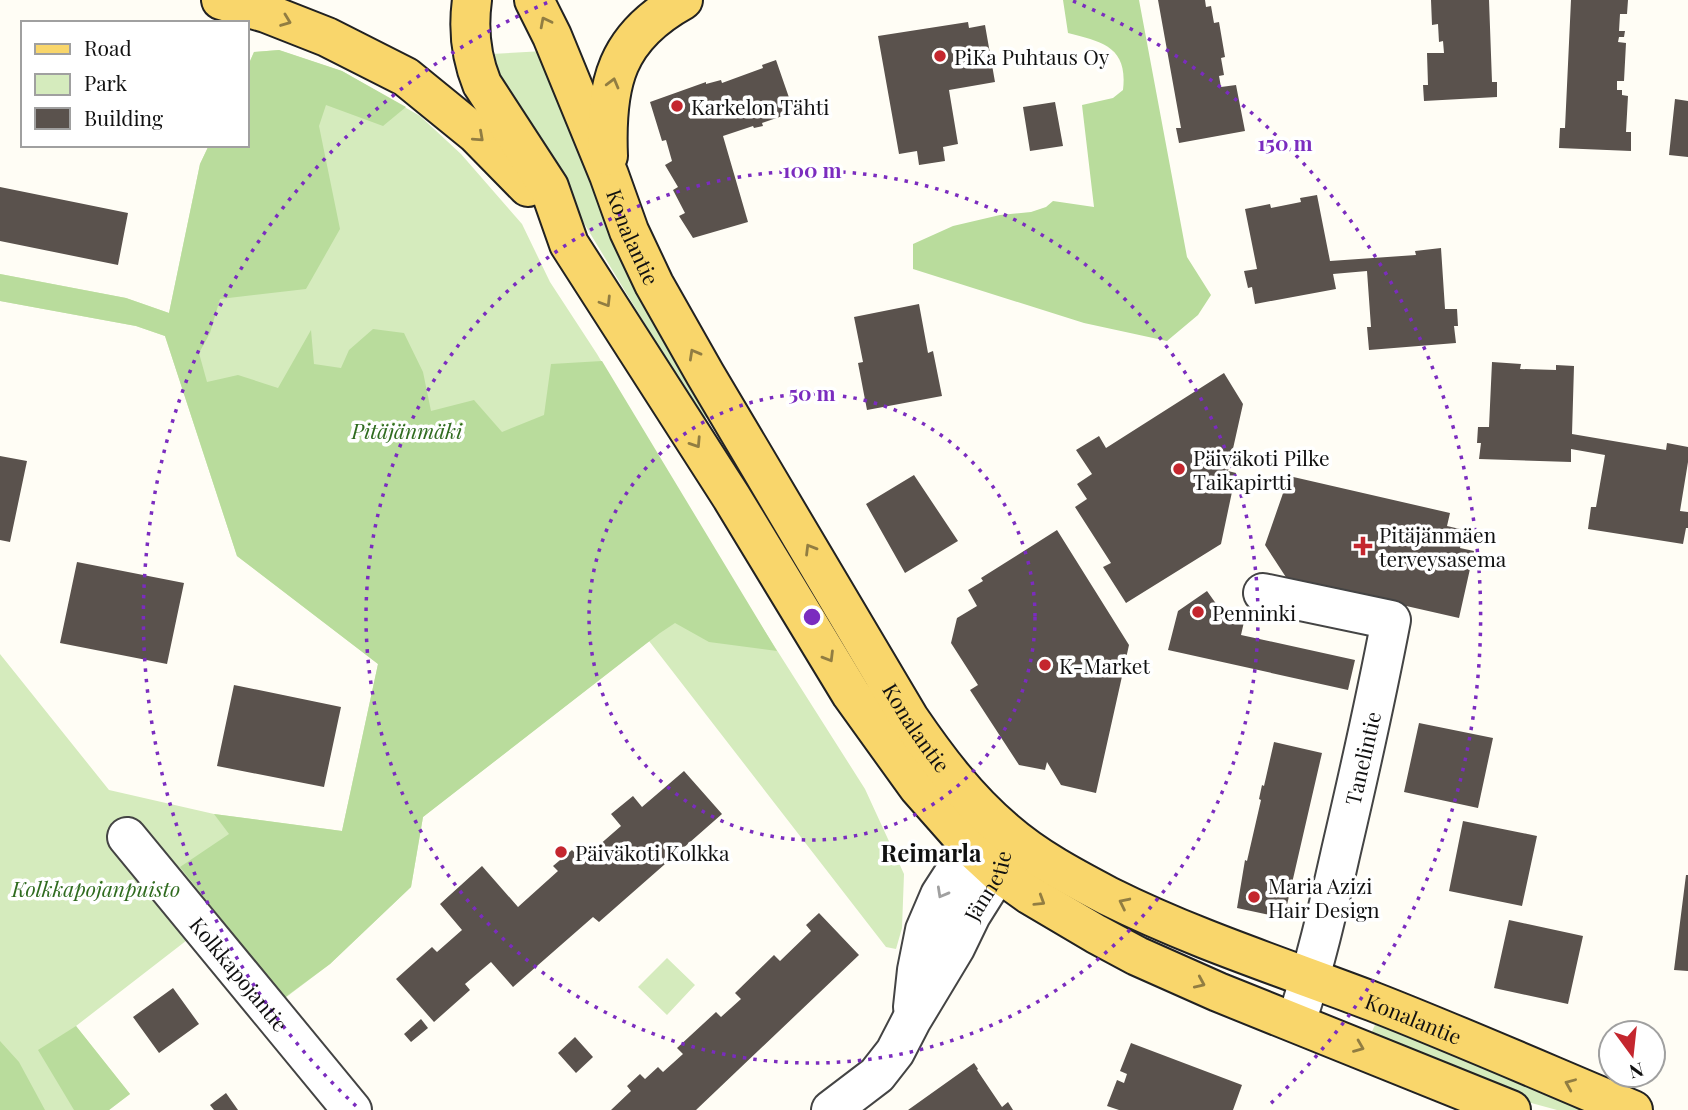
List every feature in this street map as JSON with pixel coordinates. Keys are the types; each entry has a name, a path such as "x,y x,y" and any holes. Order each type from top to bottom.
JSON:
{"main road":[{"path":"221,0 266,13 327,37 406,77 477,134 507,164 533,194 569,244"},
{"name":"Konalantie","path":"472,0 469,18 471,41 479,75 549,187 569,244 732,498 851,694 918,787 985,860 1066,916 1137,956 1218,992 1511,1110"},
{"name":"Konalantie","path":"534,0 552,36 629,231 654,284 909,718 961,787 1007,833 1073,878 1131,907 1186,932 1374,1002 1633,1110"},
{"path":"609,176 607,127 611,85 619,65 632,41 659,13 683,0"}],"street":[{"name":"Tanelintie","path":"1263,593 1391,620 1368,736 1311,979 1296,1022"},
{"name":"Jännetie","path":"831,1110 877,1075 895,1052 911,1021 925,930 940,895 985,860 1007,833"},
{"name":"Kolkkapojantie","path":"127,837 352,1110"}],"green space":[{"path":"1063,0 1139,0 1187,257 1211,295 1198,315 1167,341 1084,323 913,269 913,244 953,226 1000,215 1031,212 1046,207 1053,201 1094,207 1082,105 1113,98 1123,90 1124,76 1117,55 1111,49 1068,33"},
{"name":"Pitäjänmäki","path":"279,50 342,71 420,116 461,154 522,224 550,282 597,354 731,578 865,789 904,874 902,928 896,949 886,947 649,641 423,817 411,887 330,964 256,1020 191,937 76,1026 130,1094 109,1110 0,1110 0,654 109,790 214,814 342,831 378,664 237,556 165,336 136,326 0,301 0,274 126,298 169,313 200,164 208,147 248,147 248,66 254,52"},
{"name":"Pitäjänmäki","path":"279,50 342,71 406,107 383,126 326,105 319,126 340,229 306,289 220,299 210,333 199,353 207,382 238,375 278,388 311,330 314,364 341,368 349,350 373,329 404,333 423,372 431,411 474,400 502,432 544,415 551,364 602,361 777,651 709,642 675,623 660,633 423,817 411,887 330,964 284,998 180,867 229,834 214,814 342,831 378,664 237,556 165,336 136,326 0,301 0,274 126,298 169,313 200,164 208,147 248,147 248,66 254,52"},
{"path":"544,51 711,419 690,408 674,387 654,339 495,76 491,54"},
{"path":"667,958 695,985 667,1015 638,987"},
{"path":"1378,1018 1598,1110 1557,1110 1520,1100 1370,1036"},
{"path":"76,1026 130,1094 109,1110 74,1110 38,1050"},
{"path":"0,1041 19,1062 45,1110 0,1110"}],"building":[{"path":"1158,0 1205,0 1206,7 1211,6 1214,23 1219,22 1225,57 1221,58 1224,75 1219,76 1221,87 1236,85 1245,131 1179,143 1176,128 1181,128"},
{"path":"1431,0 1489,0 1492,82 1497,82 1497,97 1424,101 1423,85 1428,85 1427,53 1444,53 1443,41 1439,42 1438,24 1432,25"},
{"path":"1571,0 1628,0 1627,14 1620,14 1619,31 1625,31 1624,37 1619,37 1618,42 1626,43 1624,81 1617,81 1617,90 1622,90 1622,95 1628,96 1626,132 1631,132 1631,151 1559,148 1560,128 1565,128"},
{"path":"968,22 969,28 985,25 995,82 949,90 958,144 943,147 945,161 919,165 917,151 899,154 878,36"},
{"path":"776,60 794,112 762,123 763,126 753,126 723,136 748,222 693,238 679,216 685,213 673,190 678,187 665,165 672,161 666,140 662,141 650,102 706,82 721,80 722,83 763,68 762,65"},
{"path":"1675,99 1688,101 1688,157 1669,155"},
{"path":"1055,102 1063,146 1030,151 1023,107"},
{"path":"0,187 128,213 118,265 0,241"},
{"path":"1317,195 1330,261 1416,255 1415,251 1441,248 1445,309 1457,309 1458,326 1454,326 1456,343 1369,350 1367,327 1371,327 1367,271 1333,274 1336,289 1255,304 1252,287 1248,288 1244,271 1257,269 1245,209 1270,204 1271,208 1301,202 1300,198"},
{"path":"919,304 928,353 933,351 942,396 867,410 858,363 863,362 854,317"},
{"path":"1492,362 1521,364 1520,369 1556,370 1556,365 1574,366 1572,434 1666,450 1667,443 1688,447 1680,511 1688,512 1688,528 1683,544 1588,529 1591,507 1596,507 1605,455 1571,449 1571,462 1479,459 1481,443 1477,443 1478,427 1489,427"},
{"path":"1224,373 1243,404 1228,471 1236,473 1221,544 1126,603 1103,567 1111,563 1075,507 1087,499 1077,484 1092,474 1076,450 1099,436 1106,448"},
{"path":"0,456 27,461 10,542 0,540"},
{"path":"914,475 958,541 905,573 866,504"},
{"name":"Pitäjänmäen terveysasema","path":"1289,476 1450,513 1447,526 1464,530 1460,548 1474,551 1459,618 1336,590 1293,588 1265,545"},
{"name":"K-Market","path":"1057,530 1129,645 1096,793 1061,785 1047,762 1045,770 1019,765 970,690 978,685 951,643 957,618 977,606 968,590 983,581 981,578"},
{"path":"77,562 184,583 167,664 60,643"},
{"path":"1207,591 1217,605 1246,613 1241,635 1355,660 1348,690 1168,650 1178,611"},
{"path":"234,685 341,707 324,787 217,766"},
{"path":"1419,723 1493,738 1478,808 1404,792"},
{"path":"1274,742 1322,753 1284,918 1237,908 1245,860 1247,861 1262,785 1264,786"},
{"path":"684,771 722,814 599,922 593,917 513,987 491,962 465,984 470,990 434,1022 396,979 432,947 437,952 462,930 440,904 482,866 518,907 558,871 553,866 572,850 582,860 621,826 611,814 633,796 642,807"},
{"path":"1463,821 1537,836 1522,906 1449,891"},
{"path":"1688,875 1688,971 1674,970"},
{"path":"819,913 859,955 696,1110 611,1110 631,1091 627,1086 640,1074 645,1079 658,1067 663,1072 683,1054 677,1048 716,1012 721,1017 741,999 735,993 774,955 780,961 811,931 806,925"},
{"path":"1509,920 1583,936 1568,1004 1494,988"},
{"path":"173,988 199,1024 159,1053 133,1017"},
{"path":"421,1019 428,1028 411,1042 404,1034"},
{"path":"575,1037 593,1057 576,1073 558,1053"},
{"path":"1131,1043 1242,1085 1233,1110 1119,1110 1107,1106 1117,1080 1124,1083 1127,1074 1120,1071"},
{"path":"974,1063 1002,1107 1008,1102 1013,1110 908,1110"},
{"path":"226,1093 238,1110 214,1110 210,1105"}],"place":[{"name":"PiKa Puhtaus Oy","path":"940,56"},
{"name":"Karkelon Tähti","path":"677,106"},
{"name":"Päiväkoti Pilke Taikapirtti","path":"1179,469"},
{"name":"Pitäjänmäen terveysasema","path":"1363,546"},
{"name":"Penninki","path":"1198,612"},
{"name":"K-Market","path":"1045,665"},
{"name":"Päiväkoti Kolkka","path":"561,852"},
{"name":"Maria Azizi Hair Design","path":"1254,897"}],"district":[{"name":"Reimarla","path":"931,852"}],"park label":[{"name":"Kolkkapojanpuisto","path":"96,888"}]}
